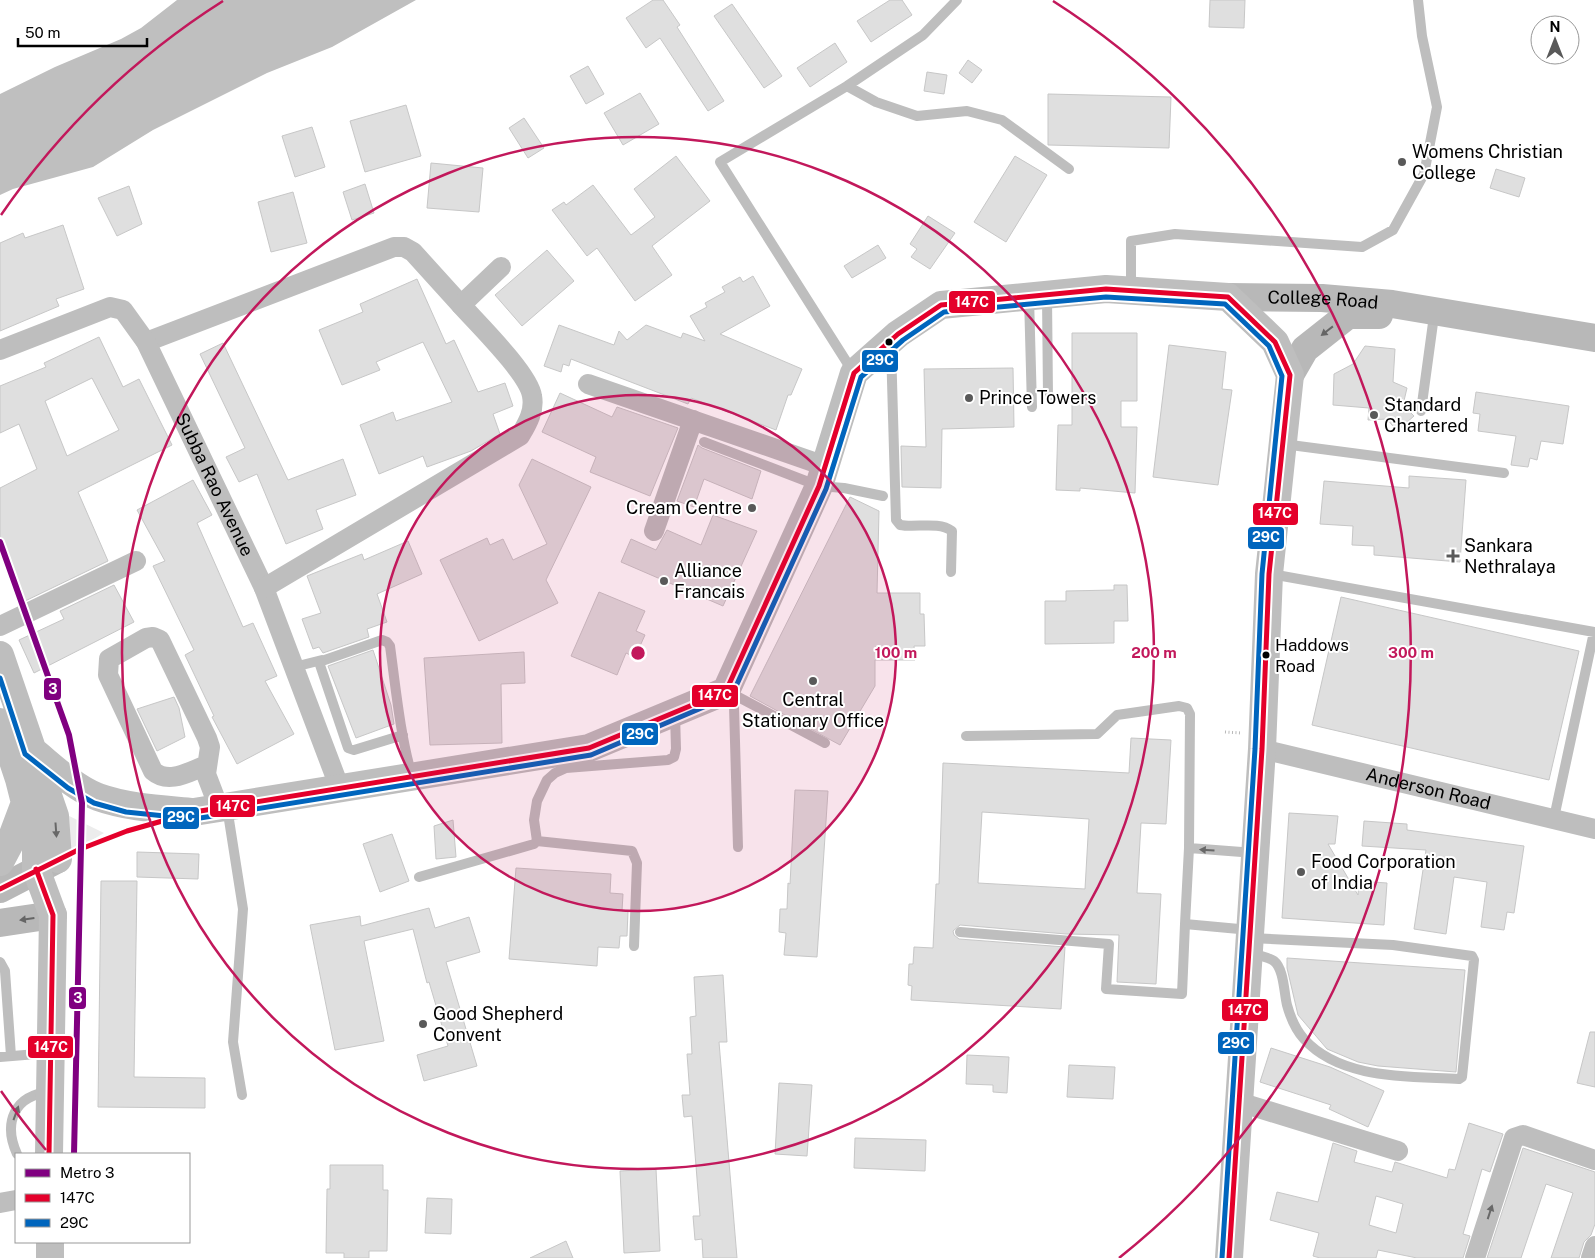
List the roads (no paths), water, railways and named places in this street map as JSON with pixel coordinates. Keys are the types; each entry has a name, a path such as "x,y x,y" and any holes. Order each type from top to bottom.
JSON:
{"main road":[{"name":"College Road","path":"854,373 891,340 941,305 1106,289 1228,297 1322,298 1392,304 1595,338"},
{"path":"1228,297 1275,342 1290,375 1269,574 1256,853 1229,1258"},
{"name":"College Road","path":"1290,375 1304,349 1348,315 1389,316 1595,351"},
{"path":"14,752 97,796 128,805 213,809 589,748 721,693 822,476 854,373"},
{"path":"0,655 14,752"},
{"path":"0,722 36,796 55,816 47,864 53,915 39,1054 50,1092 49,1153"},
{"path":"0,862 36,796 73,782"},
{"path":"0,889 47,864"},
{"path":"0,922 53,915"},
{"path":"50,1243 50,1258"}],"street":[{"path":"146,342 394,248 404,247 413,252 527,380 533,397 530,418 520,436 264,588"},
{"path":"461,305 501,267"},
{"name":"Subba Rao Avenue","path":"0,350 110,307 117,307 123,310 146,342 264,588 340,789"},
{"path":"588,384 693,420 822,476"},
{"path":"654,531 693,420"},
{"path":"0,626 136,561"},
{"path":"207,765 167,778 159,776 153,771 108,675 109,659 146,638 153,637 160,640 210,747 206,774 213,809"},
{"name":"Anderson Road","path":"1262,749 1595,829"},
{"path":"1239,1102 1398,1151"},
{"path":"1475,1258 1514,1138 1524,1135 1595,1160"},
{"path":"0,1203 15,1200"},
{"path":"1591,1258 1595,1246"}],"lane":[{"path":"854,373 720,162 847,86 923,35 956,0"},
{"path":"1131,291 1131,241 1175,234 1362,248 1393,230 1424,174 1437,107 1422,36 1418,0"},
{"path":"847,86 876,102 917,116 967,111 1002,120 1069,169"},
{"path":"1038,296 1048,398"},
{"path":"1032,407 1038,296"},
{"path":"1421,411 1433,323"},
{"path":"891,340 896,520 900,525 942,526 952,531 951,572"},
{"path":"704,442 822,476 844,488 883,496"},
{"path":"1282,444 1504,473"},
{"path":"1269,574 1594,632 1554,818"},
{"path":"294,667 322,660 382,640 387,642 390,646 403,735 412,777"},
{"path":"322,660 319,662 320,666 348,748 354,750 403,735"},
{"path":"721,693 825,742"},
{"path":"721,693 734,706 738,847"},
{"path":"960,932 1109,944 1106,989 1182,994 1189,848 1190,714 1187,708 1179,706 1118,715 1097,734 966,736"},
{"path":"537,841 534,820 537,801 547,780 566,768 668,760 674,757 676,749 675,713"},
{"path":"213,809 243,908 233,1042 242,1095"},
{"path":"419,877 534,844 537,841 632,851 637,863 634,946"},
{"path":"1189,848 1256,853"},
{"path":"1185,924 1250,940 1393,945 1472,956 1474,960 1462,1077 1459,1079 1386,1074 1348,1066 1321,1053 1304,1039 1294,1025 1287,1007 1279,970 1275,962 1250,940"},
{"path":"0,962 5,971 12,1056"},
{"path":"0,1057 39,1054"},
{"path":"17,1153 12,1132 13,1114 17,1106 25,1099 50,1092"}],"metro line":[{"name":"3","path":"0,542 69,735 82,803 74,1153"}],"place":[{"name":"Womens Christian College","path":"1402,162"},
{"name":"Prince Towers","path":"969,398"},
{"name":"Standard Chartered","path":"1374,415"},
{"name":"Cream Centre","path":"752,508"},
{"name":"Sankara Nethralaya","path":"1453,556"},
{"name":"Alliance Francais","path":"664,581"},
{"name":"Haddows Road","path":"1266,655"},
{"name":"Central Stationary Office","path":"813,681"},
{"name":"Food Corporation of India","path":"1301,872"},
{"name":"Good Shepherd Convent","path":"423,1024"}]}
